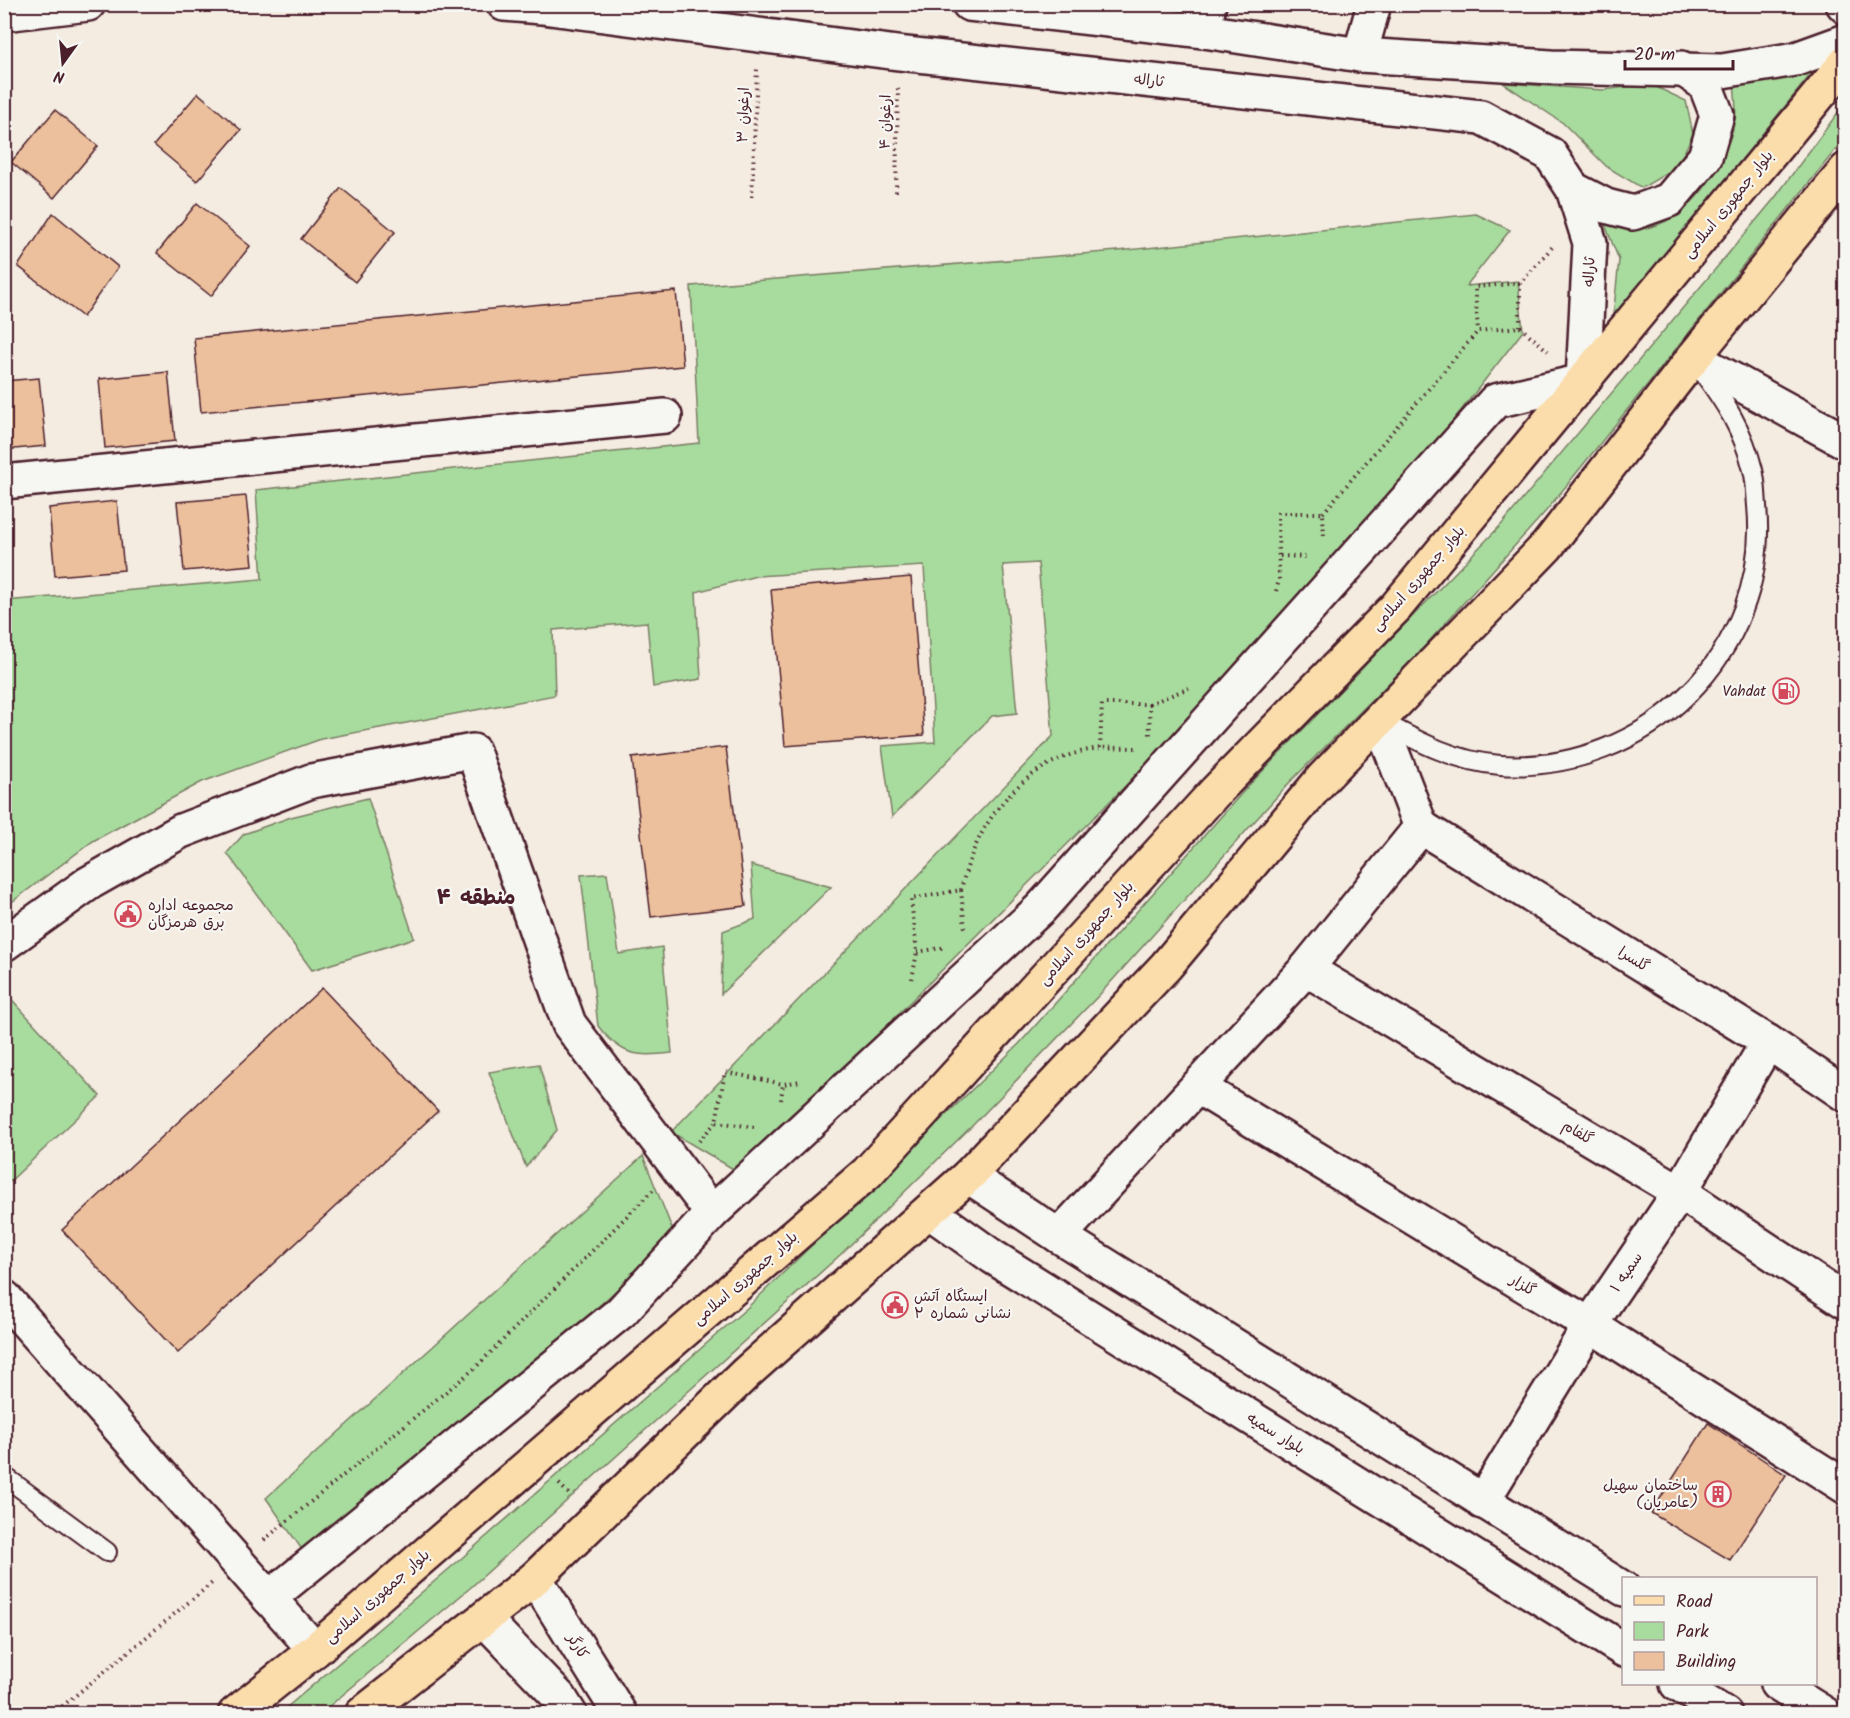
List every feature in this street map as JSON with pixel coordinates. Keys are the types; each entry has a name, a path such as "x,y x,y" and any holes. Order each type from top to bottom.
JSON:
{"main road":[{"name":"بلوار جمهوری اسلامی","path":"235,1713 315,1650 867,1173 1216,791 1396,607 1845,62"},
{"path":"362,1713 485,1620 535,1578 746,1373 968,1176 1166,966 1322,779 1547,546 1693,358 1845,170"}],"street":[{"path":"4,14 87,4"},
{"name":"ثاراله","path":"504,4 898,53 1481,117 1550,154 1577,201 1590,243 1583,381"},
{"path":"969,4 1207,18 1360,55 1551,67 1681,68 1722,71 1786,60 1845,41"},
{"path":"1360,55 1374,4"},
{"path":"1577,201 1633,213 1669,200 1705,158 1717,115 1705,84 1681,68"},
{"path":"1693,358 1845,442"},
{"path":"269,1598 621,1312 712,1213 1041,908 1495,401 1583,381"},
{"path":"4,482 665,416"},
{"path":"1059,1236 1306,969 1421,827 1380,721"},
{"path":"4,944 89,883 181,831 311,781 473,752 569,1024 712,1213"},
{"name":"گلسرا","path":"1421,827 1768,1042 1845,1095"},
{"name":"گلفام","path":"1306,969 1680,1192 1845,1302"},
{"name":"سمیه ۱","path":"1482,1502 1590,1326 1680,1192 1768,1042"},
{"name":"گلزار","path":"1198,1087 1590,1326 1845,1487"},
{"path":"968,1176 1020,1212 1622,1588"},
{"name":"بلوار سمیه","path":"930,1212 993,1257 1622,1649"},
{"path":"993,1257 1003,1231 1020,1212"},
{"path":"4,1297 315,1650"},
{"name":"کارگر","path":"535,1578 620,1713"},
{"path":"485,1620 565,1706"},
{"path":"565,1706 562,1681 567,1673 574,1669 592,1668"},
{"path":"1680,1685 1725,1713"},
{"path":"1780,1685 1826,1713"}],"lane":[{"path":"1380,721 1437,751 1500,765 1564,761 1626,740 1679,705 1686,697 1721,656 1749,598 1760,535 1754,471 1731,410 1693,358"},
{"path":"4,1476 107,1552"}],"path":[{"name":"ارغوان ۳","path":"752,197 759,35"},
{"name":"ارغوان ۴","path":"896,192 898,53"},
{"path":"1324,546 1323,513 1479,331 1520,327 1520,283 1577,201"},
{"path":"1479,331 1475,287 1520,283"},
{"path":"1313,557 1280,556 1278,513 1323,513"},
{"path":"1100,748 1102,704 1149,704 1150,737"},
{"path":"965,933 961,890 967,862 979,834 995,810 1015,788 1039,770 1065,757 1100,748 1140,748"},
{"path":"910,984 917,952 911,899 961,890"},
{"path":"917,952 957,946"},
{"path":"53,1713 474,1369 676,1166 716,1122 725,1072 783,1084 810,1079"},
{"path":"779,1107 783,1084"},
{"path":"716,1122 764,1129"},
{"path":"535,1460 594,1520"}],"green space":[{"path":"1825,57 1613,318 1619,260 1604,222 1640,229 1675,216 1703,190 1723,156 1735,120 1734,83"},
{"path":"1503,83 1603,90 1650,84 1686,101 1693,134 1677,167 1642,188 1607,167 1563,123"},
{"path":"1845,103 1845,138 1546,511 1415,657 1289,783 1101,993 973,1125 840,1255 470,1588 321,1713 279,1714 463,1557 747,1308 1019,1044 1250,784 1502,524 1774,199"},
{"path":"1476,214 1510,230 1466,286 1518,281 1523,331 1399,490 1155,756 740,1173 671,1132 1053,736 1038,563 1003,565 1017,713 992,716 892,817 882,746 935,742 924,566 756,576 696,592 701,679 653,687 647,622 553,630 555,695 321,739 202,782 93,841 5,907 5,601 262,579 256,490 699,443 691,286 1118,251"},
{"path":"368,798 414,938 312,970 227,853 244,834 291,817"},
{"path":"751,865 831,887 721,994 723,931 755,919"},
{"path":"607,873 619,954 662,947 672,1053 648,1055 630,1052 614,1043 598,1026 581,875"},
{"path":"5,992 100,1096 5,1186"},
{"path":"539,1064 557,1130 526,1167 489,1072"},
{"path":"643,1156 675,1236 484,1412 310,1561 266,1498"}],"building":[{"path":"198,93 241,130 197,181 154,145"},
{"path":"55,110 98,146 54,198 11,162"},
{"path":"341,188 395,232 355,282 301,239"},
{"path":"197,203 250,246 211,296 157,253"},
{"path":"53,213 118,267 83,317 18,266"},
{"path":"676,291 683,366 201,412 194,338"},
{"path":"168,372 175,441 105,448 99,379"},
{"path":"39,378 46,446 4,450 4,381"},
{"path":"246,496 253,565 184,571 177,502"},
{"path":"117,501 124,570 55,576 49,508"},
{"path":"911,577 924,735 785,746 771,589"},
{"path":"726,747 746,906 651,917 632,758"},
{"path":"322,988 438,1111 178,1353 62,1230"},
{"name":"ساختمان سهیل (عامریان)","path":"1708,1423 1786,1475 1730,1560 1651,1513"}],"place":[{"name":"Vahdat","path":"1786,691"},
{"name":"مجموعه اداره برق هرمزگان","path":"128,914"},
{"name":"ایستگاه آتش نشانی شماره ۲","path":"895,1305"},
{"name":"ساختمان سهیل (عامریان)","path":"1718,1494"}],"district":[{"name":"منطقه ۴","path":"476,897"}]}
